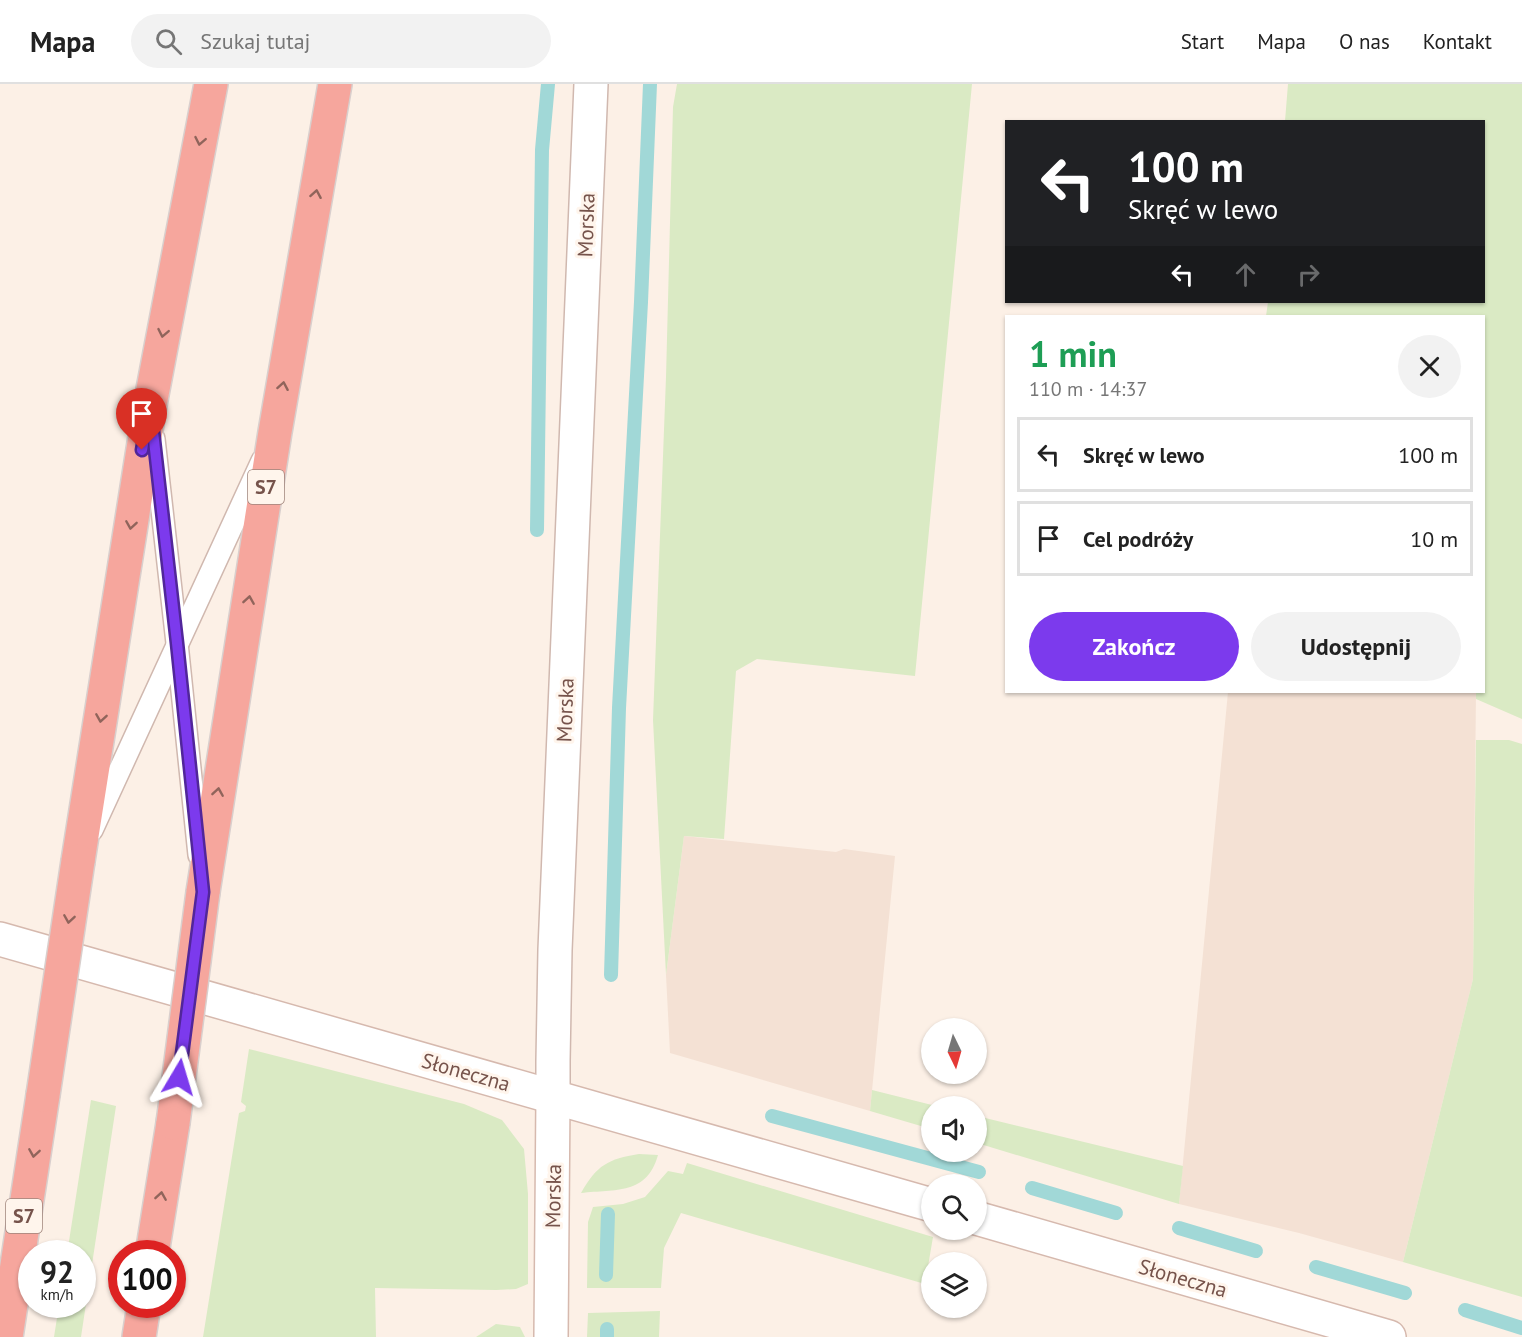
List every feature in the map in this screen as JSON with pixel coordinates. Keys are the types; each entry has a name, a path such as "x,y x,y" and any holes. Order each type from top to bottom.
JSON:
{"highway":[{"name":"S7","path":"6,1337 150,405 211,84"},
{"name":"S7","path":"154,1240 173,1123 203,892 275,432 335,84"},
{"path":"139,1337 142,1318"}],"main road":[{"name":"Morska","path":"551,1337 555,962 591,84"},
{"name":"Słoneczna","path":"0,939 921,1202"},
{"name":"Słoneczna","path":"987,1221 1389,1337"}],"lane":[{"path":"150,405 203,892"},
{"path":"78,861 275,432"}],"shaded area":[{"path":"1228,693 1476,693 1473,979 1403,1262 1299,1233 1179,1204"},
{"path":"684,836 836,852 844,849 895,856 870,1111 670,1053 666,975"}],"green space":[{"path":"677,84 972,84 915,676 757,659 736,671 724,839 684,836 666,975 653,720 666,377 673,107"},
{"path":"1288,84 1522,84 1522,719 1476,699 1476,693 1485,693 1485,315 1266,315 1268,303 1485,303 1485,120 1285,120"},
{"path":"1476,740 1509,740 1522,744 1522,1297 1403,1262 1473,979"},
{"path":"249,1049 464,1104 502,1120 524,1149 528,1194 528,1284 516,1289 496,1290 375,1288 376,1337 203,1337 239,1113 245,1111 246,1106 241,1102"},
{"path":"872,1090 921,1102 921,1126 870,1111"},
{"path":"91,1100 116,1106 96,1240 69,1240"},
{"path":"987,1118 1183,1166 1179,1204 987,1146"},
{"path":"639,1154 658,1155 653,1168 638,1184 618,1190 581,1193 592,1176 604,1165 619,1158"},
{"path":"687,1163 921,1233 921,1240 932,1240 930,1252 921,1252 921,1283 681,1213 664,1248 661,1288 587,1288 588,1222 593,1207 623,1204 645,1197 668,1171 683,1174"},
{"path":"660,1311 659,1337 587,1337 588,1313"},
{"path":"57,1318 84,1318 81,1337 54,1337"},
{"path":"496,1324 520,1327 525,1337 476,1337"}],"waterway":[{"path":"537,530 542,150 548,84"},
{"path":"611,975 619,708 641,302 650,84"},
{"path":"772,1116 979,1172"},
{"path":"1032,1188 1116,1213"},
{"path":"606,1275 608,1214"},
{"path":"1179,1228 1256,1251"},
{"path":"1316,1267 1405,1293"},
{"path":"1465,1310 1522,1328"},
{"path":"607,1329 607,1337"}],"route":[{"path":"142,450 150,405 203,892 179,1077"}]}
